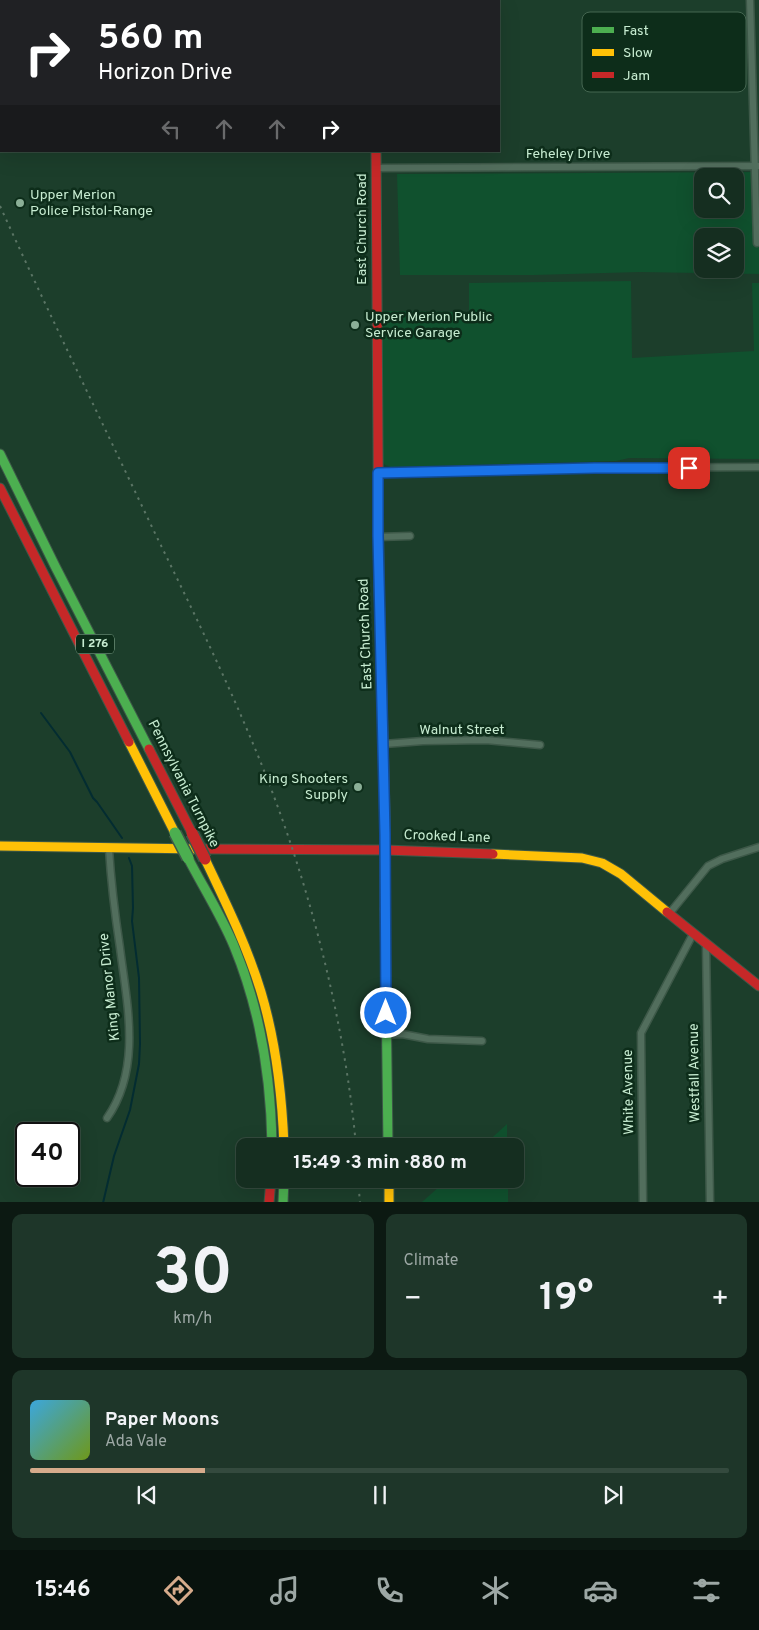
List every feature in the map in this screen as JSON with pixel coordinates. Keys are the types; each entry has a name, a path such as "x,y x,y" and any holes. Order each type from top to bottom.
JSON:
{"main road":[{"name":"East Church Road","path":"376,152 378,536 384,744 388,1138"},
{"name":"Pennsylvania Turnpike","path":"0,454 55,566 192,833 239,932 262,997 279,1080 283,1138"},
{"name":"I 276","path":"0,488 233,944 264,1040 272,1138"},
{"name":"Crooked Lane","path":"0,846 110,849 385,850 592,859 602,862 617,872 759,986"},
{"path":"269,1202 270,1188"},
{"path":"283,1202 284,1188"},
{"path":"389,1188 390,1202"}],"street":[{"path":"750,0 757,166 757,244"},
{"name":"Feheley Drive","path":"377,168 757,166"},
{"path":"378,473 595,468 759,467"},
{"path":"378,536 410,536"},
{"name":"Walnut Street","path":"384,744 486,740 540,745"},
{"path":"669,914 708,866 759,846"},
{"name":"King Manor Drive","path":"107,1118 122,1093 126,1076 130,1037 112,893 110,849"},
{"name":"White Avenue","path":"644,1202 641,1033 693,934"},
{"name":"Westfall Avenue","path":"706,944 710,1202"},
{"path":"386,1034 482,1042"}],"shaded area":[{"path":"694,172 694,218 744,218 744,172 759,172 759,274 744,274 744,228 694,228 694,273 400,275 397,174"},
{"path":"631,281 632,358 754,351 752,283 759,283 759,459 629,458 616,461 391,467 385,465 382,460 382,311 469,312 469,283"},
{"path":"507,1124 507,1138 492,1138"},
{"path":"438,1188 508,1188 508,1202 422,1202"}],"waterway":[{"path":"41,713 70,752 93,798 122,838"},
{"path":"103,1202 114,1156 130,1110 139,1064 139,978 132,921 132,866 129,858"}],"railway":[{"path":"0,206 240,712 270,787 288,836 319,939 342,1043 355,1138"},
{"path":"359,1188 360,1202"}],"traffic: fast":[{"path":"0,454 149,749"},
{"path":"175,833 188,858"},
{"path":"188,858 229,935 251,994 266,1069 272,1138"},
{"path":"385,909 388,1138"},
{"path":"283,1202 284,1188"}],"traffic: slow":[{"path":"379,586 385,810 385,909"},
{"path":"129,742 175,833"},
{"path":"0,846 200,849"},
{"path":"493,854 582,858 602,863 621,874 667,912"},
{"path":"205,859 243,941 261,992 271,1030 277,1068 284,1138"},
{"path":"389,1188 389,1202"}],"traffic: jam":[{"path":"376,152 379,586"},
{"path":"0,488 129,742"},
{"path":"149,749 192,833"},
{"path":"192,833 205,859"},
{"path":"200,849 385,850 493,854"},
{"path":"667,912 759,986"},
{"path":"269,1202 270,1188"}],"place":[{"name":"Upper Merion Police Pistol-Range","path":"20,203"},
{"name":"Upper Merion Public Service Garage","path":"355,325"},
{"name":"King Shooters Supply","path":"358,787"}],"route":[{"path":"386,1013 384,731 378,473 595,468 689,468"}]}
